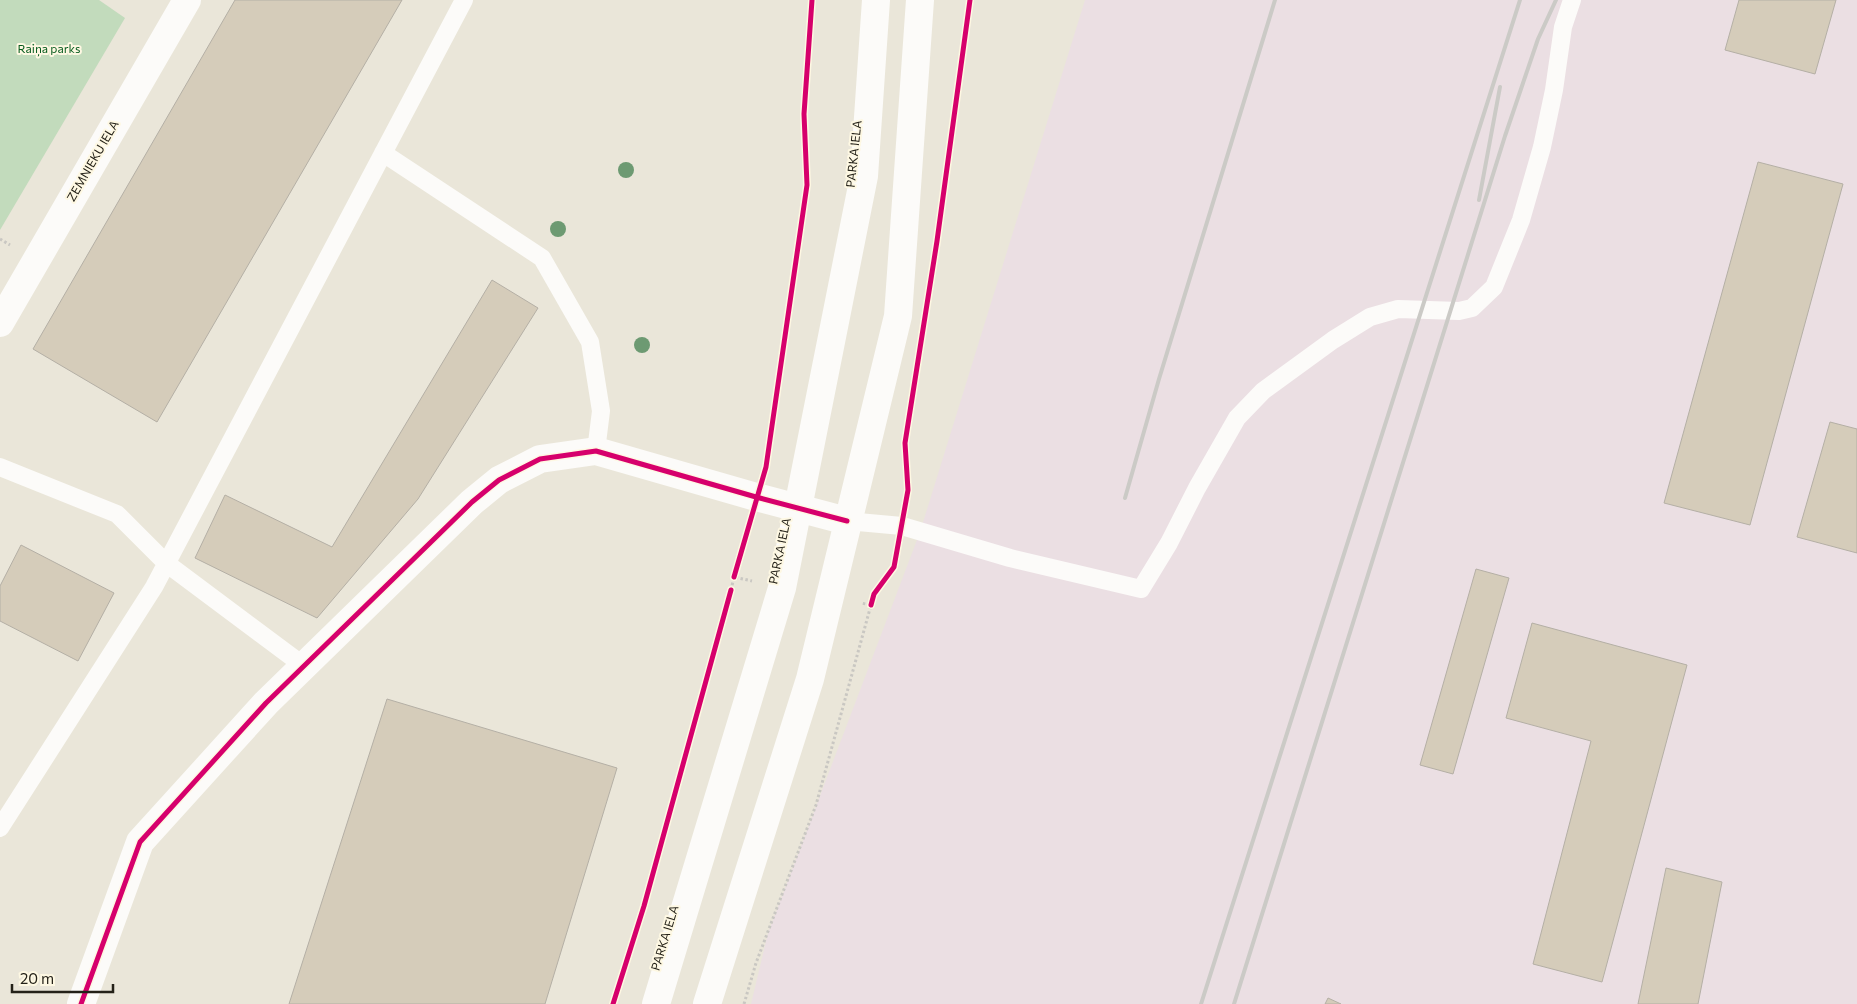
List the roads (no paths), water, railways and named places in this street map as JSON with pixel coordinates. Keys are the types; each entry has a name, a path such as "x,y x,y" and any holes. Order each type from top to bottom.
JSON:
{"main road":[{"name":"ZEMNIEKU IELA","path":"0,323 187,0"},
{"name":"PARKA IELA","path":"656,1004 782,588 864,176 876,0"},
{"path":"708,1004 810,680 898,316 920,0"},
{"path":"81,1004 140,842 266,703 472,502 498,480 540,459 596,451 847,521"}],"lane":[{"path":"0,828 154,586 464,0"},
{"path":"847,521 902,526 1010,558 1141,589 1169,543 1197,488 1238,418 1263,391 1333,340 1370,317 1398,309 1460,311 1472,308 1494,287 1521,220 1542,147 1554,90 1563,27 1572,0"},
{"path":"382,154 542,258 590,342 601,411 596,451"},
{"path":"0,466 117,514 166,563 304,666"}],"railway":[{"path":"1125,498 1159,379 1275,0"},
{"path":"1201,1004 1520,0"},
{"path":"1234,1004 1505,136 1538,39 1556,0"},
{"path":"1479,200 1500,87"}],"park label":[{"name":"Raiņa parks","path":"49,49"}]}
